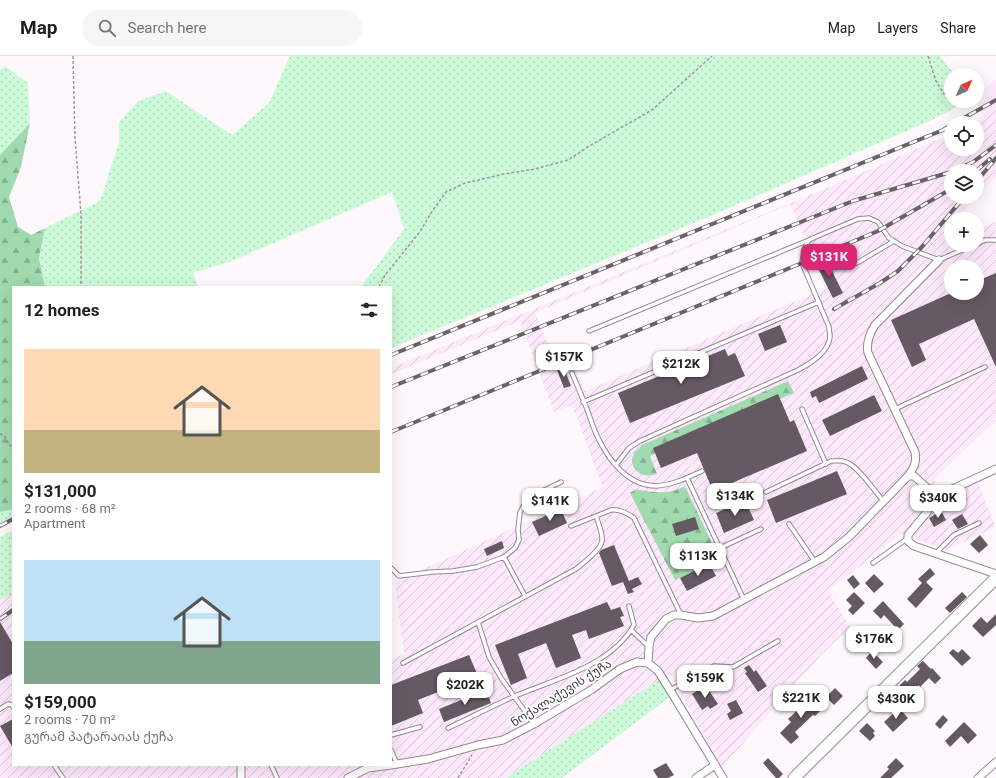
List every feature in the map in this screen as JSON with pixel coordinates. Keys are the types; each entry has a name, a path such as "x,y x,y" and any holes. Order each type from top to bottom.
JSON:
{"street":[{"path":"723,778 658,671 648,663 651,637 666,619 674,615 698,618 713,616 824,557 849,537 913,470 916,452 868,353 867,348 871,331 875,325 939,260"},
{"path":"996,469 934,496 927,512 908,535 908,541 914,546 996,574"},
{"path":"908,476 914,476 934,494 934,496"},
{"path":"794,778 996,578"},
{"name":"ნოქალაქევის ქუჩა","path":"393,765 428,760 478,745 503,740 534,724 591,690 620,669 637,662 648,663"},
{"path":"978,778 996,762"},
{"path":"696,778 715,765"},
{"path":"241,766 241,778"},
{"name":"ნოქალაქევის ქუჩა","path":"348,778 368,768 385,766"}],"lane":[{"path":"589,332 858,219 869,218 878,222 889,238 902,246 939,260 958,252"},
{"path":"616,465 629,448 640,441 798,370 812,363 821,354 827,346 830,338 829,327 802,263 804,250 809,240"},
{"path":"984,240 996,240"},
{"path":"857,263 894,241"},
{"path":"583,402 819,302"},
{"path":"895,409 985,367"},
{"path":"572,373 599,440 621,471 642,483 655,486 674,483 702,471"},
{"path":"802,409 826,464"},
{"path":"766,492 830,461 840,461 848,462 856,468 883,501"},
{"path":"687,478 744,600"},
{"path":"392,569 399,576 477,567 504,557 515,548 519,540 518,530 520,512 528,498 561,482"},
{"path":"571,526 611,510 628,513 634,518 681,615"},
{"path":"403,663 576,569 594,554 602,542 602,534 596,516"},
{"path":"935,553 954,535 979,523"},
{"path":"789,524 815,562"},
{"path":"720,548 761,529"},
{"path":"873,563 908,538"},
{"path":"504,557 525,596"},
{"path":"448,728 514,697 586,667 616,647 629,635 634,625 629,606"},
{"path":"478,622 489,657 501,678 534,724"},
{"path":"631,630 649,646"},
{"path":"670,690 714,666 733,667 778,641"},
{"path":"0,708 8,704 12,705"},
{"path":"392,735 420,727"},
{"path":"55,766 63,778"},
{"path":"271,766 277,778"}],"path":[{"path":"73,56 75,138 81,214 81,286"},
{"path":"380,286 385,275 419,233 446,192 465,183 504,174 535,170 568,160 652,110 712,56"},
{"path":"928,56 936,81 944,94"},
{"path":"0,434 4,435 12,448"},
{"path":"458,778 478,745"}],"shaded area":[{"path":"996,79 996,110 984,117 979,108 984,108 984,89"},
{"path":"996,110 996,176 984,189 984,164 944,164 944,204 970,204 963,212 944,212 944,252 984,252 984,227 996,221 996,420 934,479 943,497 976,479 996,527 946,550 901,534 828,591 850,627 822,654 721,768 670,673 507,778 388,778 387,776 383,778 0,778 0,600 12,594 12,766 392,766 392,660 404,654 395,582 603,487 572,405 554,412 520,321 392,374 392,368 834,185 944,137 944,156 984,156 984,117","holes":["790,204 826,288 585,391 573,364 559,369 535,313","788,381 793,393 650,456","686,486 675,580 636,489 658,492 676,491"]}],"green space":[{"path":"290,56 940,56 949,68 944,68 944,108 955,108 934,119 706,218 392,348 392,286 362,286 404,229 392,192 229,262 193,273 198,286 45,286 39,258 45,228 100,201 119,142 119,122 138,101 166,91 232,135 269,103"},
{"path":"5,66 28,83 30,123 0,155 0,70"},
{"path":"30,123 21,167 9,197 18,227 31,235 45,228 39,258 45,286 12,286 12,509 0,512 0,155"},
{"path":"788,381 794,393 650,456 657,474 640,474 633,466 633,455 642,445"},
{"path":"685,486 719,558 675,580 630,493 636,489 651,492 667,492"},
{"path":"12,509 12,517 0,523 0,512"},
{"path":"12,531 12,594 0,600 0,537"},
{"path":"659,680 670,697 562,778 507,778 513,773"}],"building":[{"path":"825,257 843,293 833,298 815,262"},
{"path":"996,273 996,367 974,319 919,344 926,360 912,367 891,320 944,296 944,300 984,300 984,278"},
{"path":"780,325 787,342 765,351 758,334"},
{"path":"725,349 728,356 735,353 745,376 630,423 618,393"},
{"path":"862,366 868,379 819,403 816,396 812,398 810,392"},
{"path":"564,368 571,386 564,388 557,370"},
{"path":"778,394 790,422 794,420 807,451 713,491 697,453 661,468 653,448"},
{"path":"874,395 882,411 830,436 822,420"},
{"path":"837,471 847,494 776,523 767,500"},
{"path":"745,500 754,520 724,533 716,513"},
{"path":"561,509 567,523 539,536 532,522"},
{"path":"941,511 946,520 934,527 929,518"},
{"path":"962,514 968,524 958,529 952,520"},
{"path":"695,517 699,529 676,536 672,524"},
{"path":"980,535 988,545 979,553 970,544"},
{"path":"502,541 504,548 487,556 484,549"},
{"path":"614,545 629,581 638,577 642,584 632,589 634,592 628,594 623,582 612,586 599,553 601,550"},
{"path":"709,563 716,576 687,591 680,578"},
{"path":"930,568 935,574 926,582 933,589 916,608 907,599 922,583 918,579"},
{"path":"874,574 884,584 874,593 865,583"},
{"path":"853,575 860,584 854,589 847,580"},
{"path":"854,592 865,603 853,615 848,610 852,606 846,600"},
{"path":"962,592 967,597 950,613 945,608"},
{"path":"883,601 904,624 898,630 884,615 881,619 873,611"},
{"path":"607,602 611,610 620,607 624,616 620,617 624,626 589,639 586,630 572,635 581,658 556,668 546,643 518,654 527,678 511,685 495,645"},
{"path":"996,614 996,625 983,637 972,626 981,617 987,623"},
{"path":"0,622 12,642 12,674 0,681"},
{"path":"870,627 884,640 876,648 862,635"},
{"path":"953,649 958,653 962,649 971,658 962,666 949,653"},
{"path":"872,651 883,662 876,669 866,658"},
{"path":"469,655 478,676 418,700 423,713 392,726 392,685"},
{"path":"923,661 941,678 935,684 929,678 920,687 919,685 906,699 896,689 905,680 907,682 920,669 917,666"},
{"path":"749,665 754,672 756,670 767,686 758,692 745,673 747,672 744,668"},
{"path":"706,686 718,704 710,709 708,706 702,710 692,694"},
{"path":"835,688 843,696 834,705 826,697"},
{"path":"486,690 491,703 444,722 439,709"},
{"path":"813,696 824,707 795,732 799,737 791,744 780,733 791,722 788,719"},
{"path":"736,700 743,713 730,720 727,714 731,711 727,704"},
{"path":"899,708 908,718 893,732 884,722"},
{"path":"943,715 948,720 940,729 935,724"},
{"path":"12,720 12,746 0,726"},
{"path":"964,722 977,735 968,744 961,736 950,747 945,741"},
{"path":"867,723 875,731 873,733 875,736 870,741 859,731"},
{"path":"768,758 783,774 779,778 776,778 763,763"},
{"path":"896,758 904,766 891,778 880,778 889,769 887,767"},
{"path":"666,763 674,775 668,778 658,778 653,770"}],"railway":[{"path":"967,116 996,100"},
{"path":"392,355 944,129"},
{"path":"969,164 996,145"},
{"path":"984,173 996,158"},
{"path":"984,164 990,159"},
{"path":"392,387 853,201 944,174"},
{"path":"392,432 878,231 944,193"},
{"path":"834,309 898,271 921,248 958,204"},
{"path":"0,526 12,520"},
{"path":"0,619 12,611"}]}
